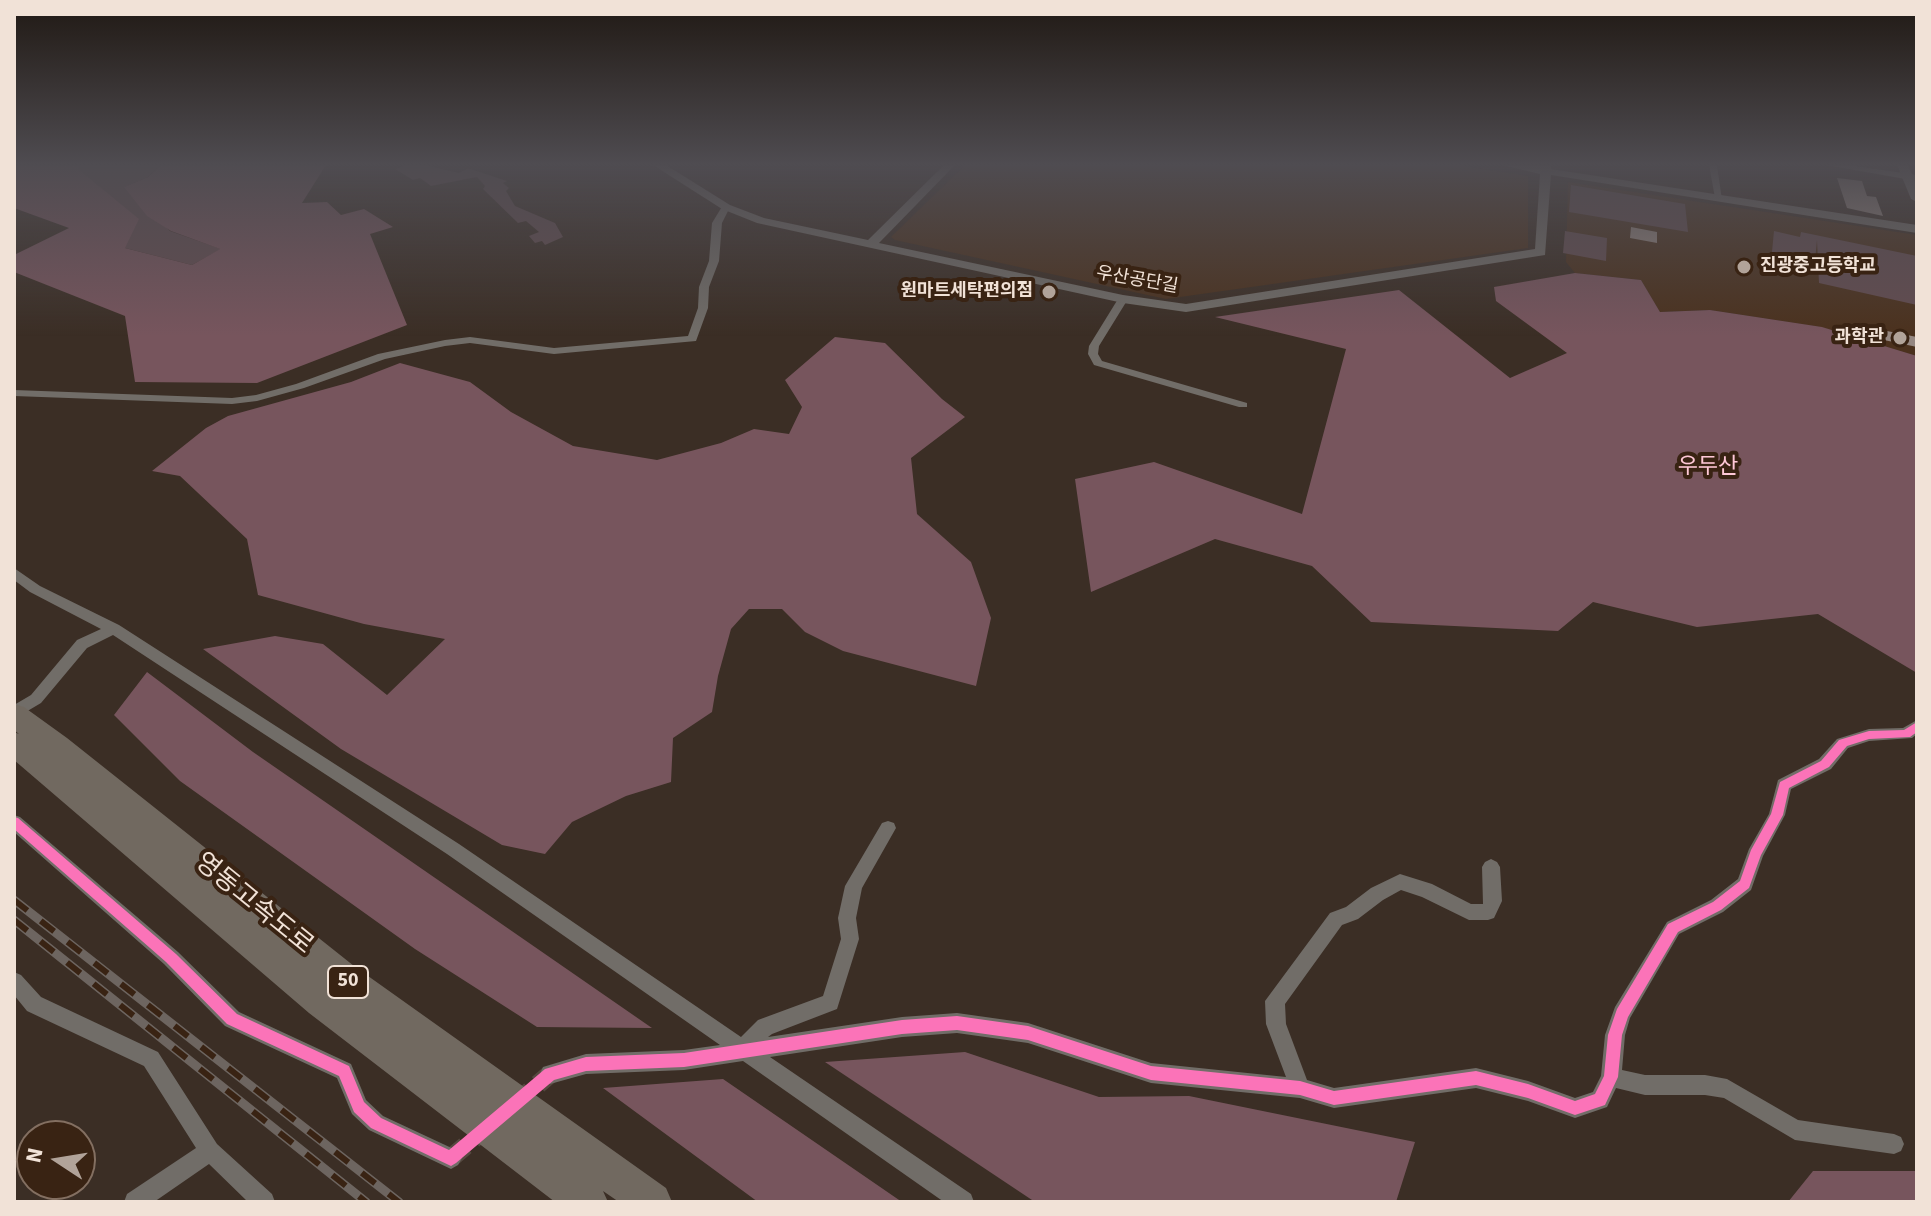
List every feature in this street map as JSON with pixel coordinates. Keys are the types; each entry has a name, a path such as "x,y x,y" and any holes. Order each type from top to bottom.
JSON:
{"highway":[{"name":"영동고속도로","path":"14,714 37,751 321,1001 588,1202"},
{"name":"영동고속도로","path":"37,751 342,978 652,1202"}],"street":[{"path":"14,393 232,401 257,398 300,386 382,356 445,343 470,340 554,351 692,339 703,308 704,287 714,261 718,222"},
{"name":"우산공단길","path":"765,222 1123,299 1186,308 1541,252 1542,222"},
{"path":"872,243 893,222"},
{"path":"1871,222 1917,229"},
{"path":"1123,299 1094,346 1093,354 1098,363 1243,405"},
{"path":"14,573 35,589 114,629 453,849 963,1202"},
{"path":"14,714 36,699 82,644 114,629"},
{"path":"550,1074 586,1064 684,1060 902,1027 957,1023 1028,1033 1151,1073 1300,1088 1334,1098 1476,1078 1528,1091 1575,1108 1600,1100 1611,1077 1615,1035 1629,1002 1673,928 1717,906 1745,884 1755,854 1777,815 1784,785 1825,764 1843,743 1869,735 1906,734 1917,726"},
{"path":"14,822 171,958 232,1019 344,1071 359,1107 376,1123 451,1158"},
{"path":"743,1050 765,1027 830,1002 850,939 847,918 854,886 888,828"},
{"path":"1300,1088 1276,1024 1275,1001 1336,919 1352,913 1400,882 1426,890 1469,912 1488,912 1493,901 1491,867"},
{"path":"14,981 34,1004 151,1059 210,1151 264,1202"},
{"path":"1611,1077 1645,1085 1705,1085 1727,1089 1795,1130 1894,1144"},
{"path":"135,1202 210,1151"}],"shaded area":[{"path":"116,222 161,222 170,231 221,249 192,265 125,248"},
{"path":"527,222 552,222 563,237 545,245 542,241 535,243 529,236 539,232"},
{"path":"907,222 1528,222 1528,248 1166,299 891,237"},
{"name":"진광중고등학교","path":"1567,222 1830,222 1917,235 1917,356 1821,327 1710,310 1660,312 1641,280 1575,273 1566,262"},
{"path":"1627,222 1687,222 1688,232"},
{"path":"1565,231 1607,238 1606,261 1563,253"},
{"path":"1774,231 1800,237 1801,232 1917,256 1917,305 1819,283 1817,240 1814,272 1771,262"}],"green space":[{"path":"52,222 138,222 125,248 192,265 220,249 171,231 156,222 385,222 393,227 370,234 407,325 257,383 135,382 125,316 14,272 14,255 69,228"},
{"name":"우두산","path":"1575,273 1641,280 1660,312 1710,310 1822,327 1917,356 1917,673 1818,614 1697,627 1593,602 1558,631 1371,622 1312,566 1215,539 1091,592 1075,479 1154,462 1302,514 1346,349 1215,317 1399,290 1510,378 1567,353 1496,301 1494,287"},
{"path":"835,337 885,343 942,399 965,417 911,458 917,514 971,562 991,618 976,686 843,651 805,632 782,609 749,609 731,629 712,712 673,738 671,782 626,796 572,822 545,854 502,845 341,749 203,649 275,636 323,644 387,695 445,639 364,624 258,595 247,539 180,476 152,471 206,428 228,416 351,382 400,363 470,382 511,412 573,446 657,460 721,443 754,429 789,434 802,407 785,380"},
{"path":"147,672 253,752 652,1028 537,1027 415,949 180,781 114,715"},
{"path":"965,1052 1099,1097 1189,1096 1415,1142 1396,1202 1035,1202 825,1062"},
{"path":"723,1079 902,1202 758,1202 603,1088"},
{"path":"1813,1171 1917,1171 1917,1202 1788,1202"}],"building":[{"path":"1631,227 1657,232 1657,243 1630,238"},
{"name":"과학관","path":"1882,330 1917,337 1917,347 1884,340"}],"tunnel":[{"path":"516,1103 550,1074"},
{"path":"451,1158 485,1129"}],"railway":[{"path":"14,900 399,1202"},
{"path":"14,920 366,1202"}],"cycle path":[{"path":"14,822 171,958 232,1019 344,1071 359,1107 376,1123 451,1158 550,1074 586,1064 684,1060 902,1027 957,1023 1028,1033 1151,1073 1300,1088 1334,1098 1476,1078 1528,1091 1575,1108 1600,1100 1611,1077 1615,1035 1622,1014 1673,928 1717,906 1745,884 1755,854 1777,815 1784,785 1825,764 1843,743 1869,735 1906,734 1917,726"}],"place":[{"name":"진광중고등학교","path":"1744,267"},
{"name":"원마트세탁편의점","path":"1049,292"},
{"name":"과학관","path":"1900,338"}]}
